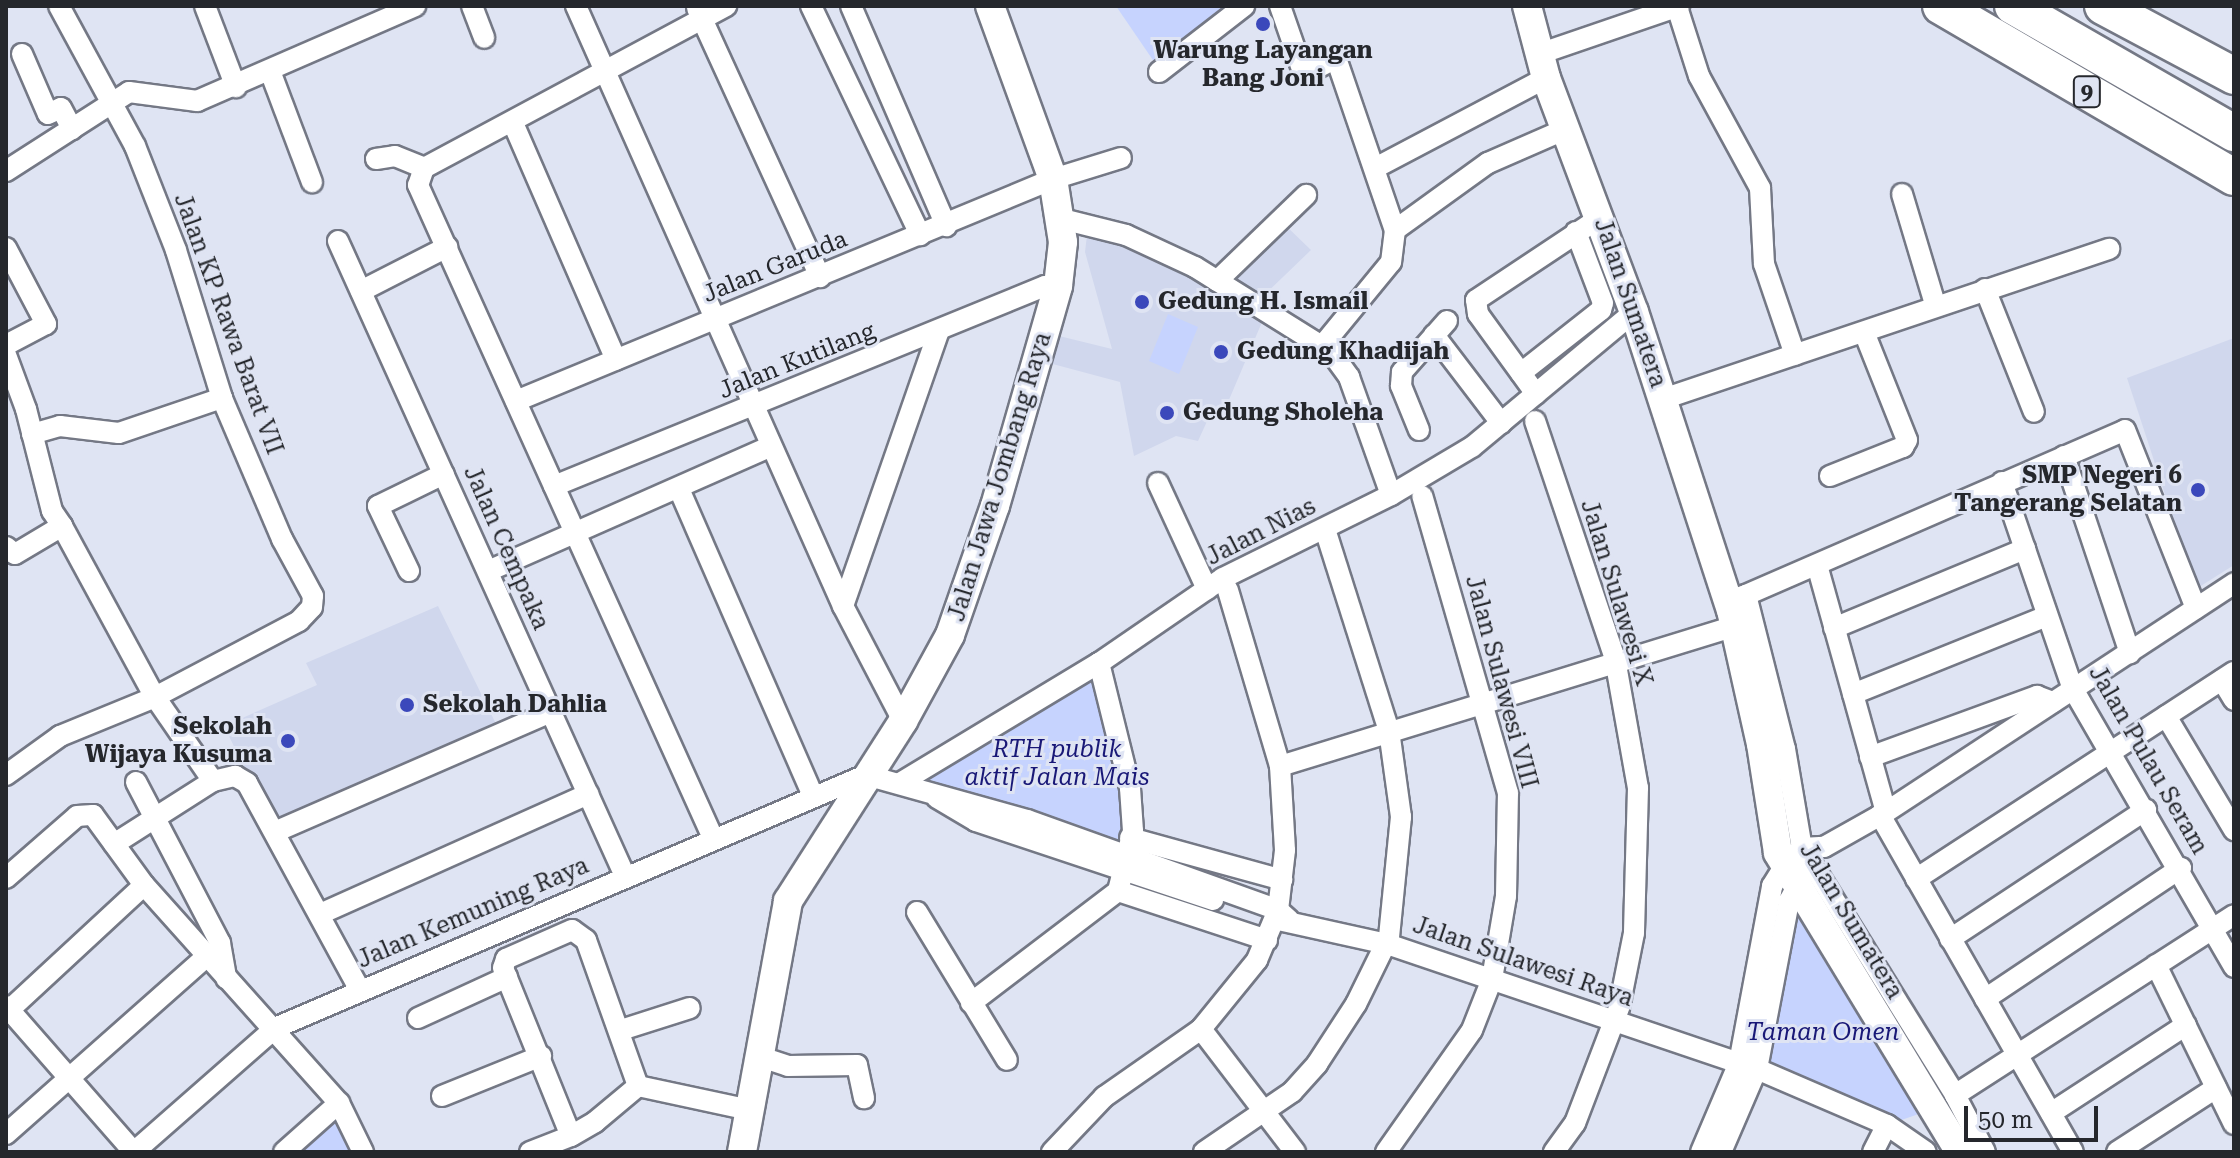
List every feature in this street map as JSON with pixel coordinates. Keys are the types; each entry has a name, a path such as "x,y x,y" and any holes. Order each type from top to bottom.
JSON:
{"highway":[{"name":"9","path":"1941,6 2234,177"},
{"name":"9","path":"2013,6 2234,133"},
{"path":"2103,6 2234,76"},
{"path":"2122,6 2234,47"}],"main road":[{"name":"Jalan Jawa Jombang Raya","path":"742,1152 788,901 903,721 950,635 974,573 1058,286 1062,219 1053,179 990,6"},
{"name":"Jalan Sumatera","path":"1527,6 1543,66 1601,217 1736,608 1761,744 1773,838 1799,866 1960,1152"}],"street":[{"name":"Jalan KP Rawa Barat VII","path":"59,6 135,146 176,250 222,398 282,539 313,596 312,607 299,621 155,697"},
{"path":"205,6 236,87"},
{"path":"6,171 129,92 197,101 236,87 415,6"},
{"path":"472,6 484,38"},
{"path":"576,6 843,606 903,721"},
{"path":"713,838 418,185 424,168 605,71 699,12 726,6"},
{"path":"811,6 920,235"},
{"path":"851,6 946,226"},
{"path":"1159,72 1244,6"},
{"path":"1280,6 1304,75 1336,58 1377,167 1395,230 1391,262 1322,346"},
{"path":"1377,167 1543,66 1673,7 1699,76 1760,188 1764,264 1795,355"},
{"path":"699,12 820,277"},
{"path":"22,54 48,114 61,108 72,129"},
{"path":"270,71 312,182"},
{"path":"513,123 616,360"},
{"path":"1395,230 1488,163 1566,129"},
{"path":"376,159 395,156 424,168"},
{"name":"Jalan Garuda","path":"516,401 946,226 1053,179 1121,158"},
{"path":"1902,194 1935,304"},
{"path":"1217,281 1306,195"},
{"path":"1536,394 1478,314 1476,300 1601,217"},
{"path":"1062,219 1126,235 1217,281 1339,359 1349,377 1391,495"},
{"path":"1521,373 1601,310 1603,303 1576,232"},
{"name":"Jalan Cempaka","path":"338,241 625,876"},
{"path":"361,291 447,247"},
{"path":"6,248 45,327 6,345"},
{"path":"1663,399 1864,332 1935,304 2109,249"},
{"name":"Jalan Kutilang","path":"554,486 938,333 1045,286 1058,286"},
{"path":"1985,289 2034,412"},
{"name":"Jalan Nias","path":"900,783 1099,663 1207,589 1391,495 1501,423 1634,312"},
{"path":"1419,430 1400,377 1441,328 1501,423"},
{"path":"1830,476 1903,447 1907,440 1864,332"},
{"path":"843,606 938,333"},
{"path":"6,355 32,434 52,511 155,697 213,781"},
{"path":"32,434 60,426 119,433 222,398"},
{"name":"Jalan Sulawesi X","path":"1535,421 1615,659 1638,788 1634,933 1615,1021 1575,1123 1554,1152"},
{"path":"1280,766 1615,659 1736,608 1817,565 2119,431 2131,435 2196,608"},
{"path":"488,571 771,446"},
{"path":"2064,456 2130,653"},
{"path":"409,571 378,506 444,474"},
{"name":"Jalan Pulau Seram","path":"2002,482 2045,617 2073,689 2181,868 2234,967"},
{"path":"1158,483 1207,589"},
{"path":"679,489 813,795"},
{"name":"Jalan Sulawesi VIII","path":"1386,1152 1458,1053 1492,979 1506,896 1508,793 1485,702 1422,496"},
{"path":"6,547 15,554 62,526"},
{"path":"1204,1152 1292,1092 1331,1045 1387,944 1401,817 1389,731 1325,529"},
{"path":"1834,628 2025,549"},
{"path":"1817,565 1883,814 1916,879 2073,1152"},
{"path":"1721,1152 1748,1066 1799,866 2234,583"},
{"path":"1052,1152 1104,1097 1201,1029 1267,940 1280,916 1280,766 1228,590"},
{"path":"1853,694 2045,617"},
{"path":"971,1003 1124,863 1130,788 1099,663"},
{"path":"1916,879 2228,676 2234,700"},
{"path":"1870,757 2037,696 2053,702"},
{"path":"6,775 60,736 155,697"},
{"path":"277,831 551,712"},
{"path":"2166,716 2234,830"},
{"path":"866,775 934,795 983,805 1124,863 1267,940"},
{"name":"Jalan Kemuning Raya","path":"134,1152 275,1028 813,795 866,775"},
{"path":"114,844 213,781 235,776 247,783 277,831 360,990"},
{"path":"136,782 220,943 226,978"},
{"path":"320,914 588,794"},
{"path":"1950,939 2146,810"},
{"path":"6,878 77,816 93,815 144,885 339,1103 363,1152"},
{"path":"1124,863 1282,880"},
{"name":"Jalan Sulawesi Raya","path":"1124,863 1280,916 1387,944 1748,1066 1887,1125 1926,1152"},
{"name":"Jalan Sumatera","path":"1799,866 1955,1095 1985,1152"},
{"path":"1985,999 2181,868"},
{"path":"134,1152 7,1010 144,885"},
{"path":"917,912 1007,1060"},
{"path":"1955,1095 2234,915"},
{"path":"571,1136 507,977 506,959 577,930 586,940 621,1030 638,1086"},
{"path":"6,1134 208,955"},
{"path":"2156,965 2234,1124"},
{"path":"418,1018 507,977"},
{"path":"621,1030 690,1008"},
{"path":"2051,1113 2186,1025"},
{"path":"1201,1029 1295,1152"},
{"path":"442,1096 541,1056"},
{"path":"761,1057 788,1066 857,1065 864,1098"},
{"path":"1701,1152 1748,1066"},
{"path":"530,1152 571,1136 638,1086 750,1110"},
{"path":"2117,1152 2216,1088"},
{"path":"284,1152 339,1103"},
{"path":"1873,1152 1887,1125"}],"shaded area":[{"path":"1282,222 1311,250 1252,307 1265,315 1220,421 1209,417 1198,441 1176,436 1134,456 1120,382 1049,363 1055,335 1112,349 1085,252 1087,235 1124,241 1215,285"},
{"name":"SMP Negeri 6 Tangerang Selatan","path":"2234,338 2234,565 2196,589 2127,378"},
{"name":"Sekolah Dahlia","path":"438,606 497,726 271,822 224,726 317,685 306,663"}],"green space":[{"path":"1116,6 1233,6 1157,66"},
{"path":"1168,314 1198,327 1179,374 1149,361"},
{"name":"RTH publik aktif Jalan Mais","path":"1099,663 1130,788 1126,855 900,783"},
{"name":"Taman Omen","path":"1798,884 1936,1108 1887,1125 1757,1069"},
{"path":"339,1103 363,1152 284,1152"}],"place":[{"name":"Warung Layangan Bang Joni","path":"1263,24"},
{"name":"Gedung H. Ismail","path":"1142,302"},
{"name":"Gedung Khadijah","path":"1221,352"},
{"name":"Gedung Sholeha","path":"1167,413"},
{"name":"SMP Negeri 6 Tangerang Selatan","path":"2198,490"},
{"name":"Sekolah Dahlia","path":"407,705"},
{"name":"Sekolah Wijaya Kusuma","path":"288,741"}]}
